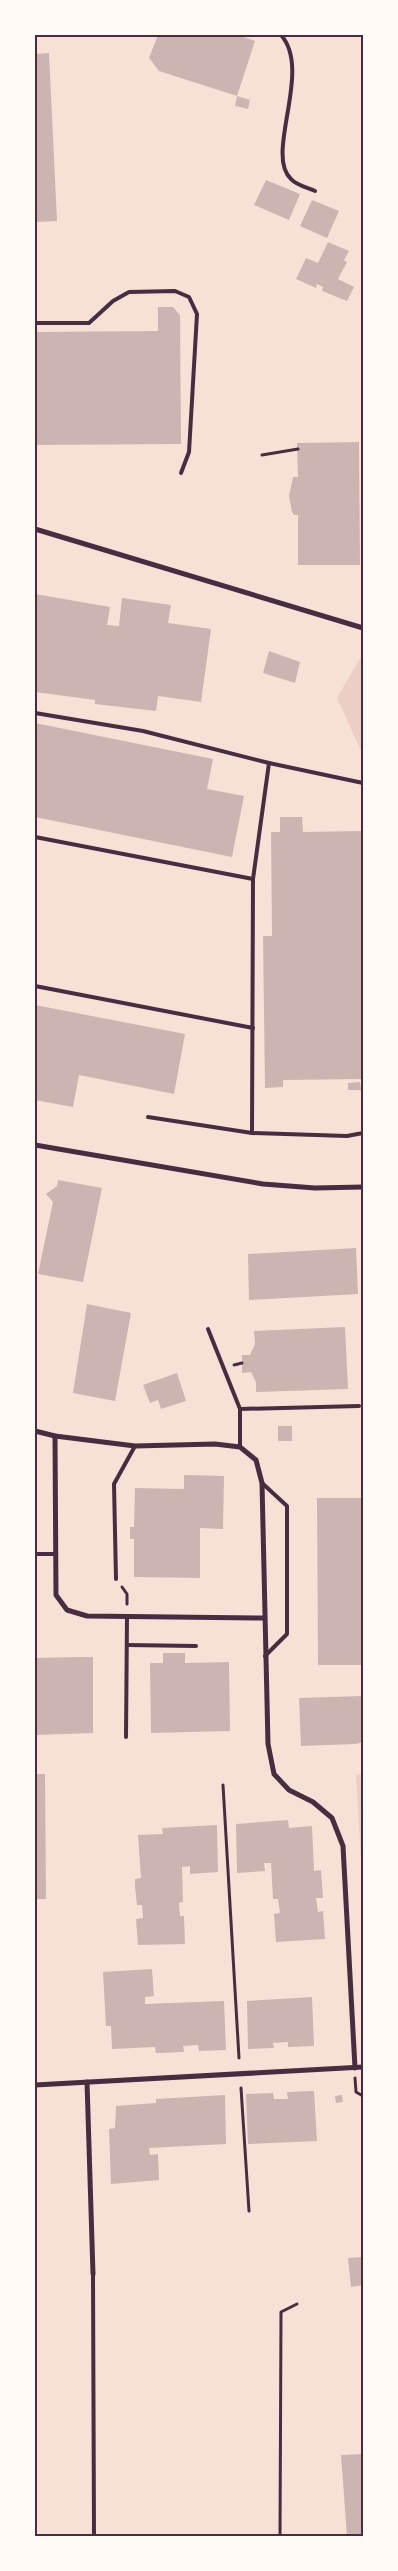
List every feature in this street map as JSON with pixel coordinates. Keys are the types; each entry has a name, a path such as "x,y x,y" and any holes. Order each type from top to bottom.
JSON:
{"street":[{"path":"35,529 363,628"},
{"path":"35,1145 263,1184 315,1188 363,1187"},
{"path":"35,1431 55,1436 135,1446 215,1444 240,1448 256,1460 262,1483 268,1744 274,1774 289,1790 313,1802 332,1818 343,1846 355,2068"},
{"path":"55,1436 54,1554 56,1595 67,1610 87,1616 264,1618"},
{"path":"35,2085 363,2067"},
{"path":"87,2082 93,2274"}],"lane":[{"path":"281,35 289,44 293,68 282,165 291,180 315,191"},
{"path":"35,323 89,323 113,301 129,292 174,291 189,297 197,314 189,452 181,473"},
{"path":"35,713 143,731 268,763 363,783"},
{"path":"252,1133 253,878 268,763"},
{"path":"35,837 253,878"},
{"path":"35,986 253,1028"},
{"path":"148,1117 252,1133 347,1136 363,1133"},
{"path":"208,1329 240,1410 240,1448"},
{"path":"240,1410 359,1406"},
{"path":"116,1579 114,1484 135,1446"},
{"path":"262,1483 287,1506 287,1634 265,1656"},
{"path":"35,1554 54,1554"},
{"path":"126,1737 128,1616"},
{"path":"127,1645 196,1646"},
{"path":"93,2274 94,2536"}],"path":[{"path":"262,456 298,449"},
{"path":"116,1579 127,1594 128,1616"},
{"path":"223,1785 240,2058"},
{"path":"355,2068 356,2092 363,2096"},
{"path":"242,2088 249,2211"},
{"path":"280,2536 281,2312 297,2304"}],"shaded area":[{"path":"363,653 363,755 337,698"},
{"path":"363,1774 363,1895 356,1775"}],"building":[{"path":"158,35 238,35 255,41 237,96 159,71 149,58"},
{"path":"49,53 57,221 35,222 35,54"},
{"path":"237,96 250,100 248,109 235,106"},
{"path":"266,180 300,194 289,220 254,205"},
{"path":"312,200 339,211 327,238 300,226"},
{"path":"328,242 349,251 344,260 347,262 338,279 354,287 347,301 322,291 323,287 317,284 316,288 296,279 306,258 318,263"},
{"path":"158,307 173,307 180,315 181,444 35,445 35,332 158,331"},
{"path":"359,442 360,565 298,565 298,515 294,515 292,512 289,496 293,477 298,477 297,443"},
{"path":"35,594 110,607 107,625 119,626 122,598 171,605 168,623 211,629 201,702 158,696 156,711 95,704 95,700 35,692"},
{"path":"269,651 300,662 295,683 263,673"},
{"path":"35,723 213,759 207,789 244,796 232,857 35,817"},
{"path":"280,817 302,817 303,832 363,831 363,1079 283,1080 283,1087 265,1088 263,936 272,936 271,832 280,832"},
{"path":"35,1005 185,1034 174,1094 79,1075 73,1107 35,1100"},
{"path":"360,1082 361,1090 348,1090 348,1083"},
{"path":"58,1180 102,1188 83,1282 38,1274 53,1202 46,1194 57,1186"},
{"path":"356,1248 358,1294 249,1300 248,1254"},
{"path":"87,1304 131,1313 115,1401 73,1393"},
{"path":"345,1327 348,1389 256,1392 256,1382 251,1372 242,1373 242,1355 250,1355 255,1344 254,1331"},
{"path":"177,1373 186,1401 161,1409 158,1400 150,1403 143,1385"},
{"path":"278,1426 292,1426 292,1441 278,1441"},
{"path":"184,1475 224,1476 223,1529 200,1528 200,1578 134,1577 134,1539 130,1539 130,1527 134,1527 135,1488 184,1489"},
{"path":"317,1498 363,1498 363,1665 318,1665"},
{"path":"163,1653 185,1653 185,1663 229,1662 230,1731 151,1733 150,1663 163,1663"},
{"path":"93,1657 93,1733 35,1735 35,1658"},
{"path":"363,1696 363,1742 356,1744 301,1746 299,1698"},
{"path":"35,1774 45,1774 46,1899 35,1899"},
{"path":"288,1820 289,1828 312,1826 314,1871 321,1870 323,1898 316,1898 318,1912 323,1911 325,1939 276,1942 274,1914 280,1913 278,1899 273,1899 271,1863 264,1863 265,1871 237,1873 236,1824"},
{"path":"217,1825 218,1872 190,1874 190,1866 182,1867 183,1902 179,1903 180,1916 184,1916 185,1944 138,1945 136,1919 143,1918 142,1905 137,1905 135,1886 135,1879 141,1878 138,1835 163,1834 162,1828"},
{"path":"152,1969 154,1996 145,1997 145,2004 224,2001 226,2050 199,2051 198,2045 183,2046 184,2052 156,2053 155,2047 112,2049 111,2026 106,2026 103,1972"},
{"path":"312,1997 314,2046 288,2047 288,2042 273,2043 274,2048 248,2049 247,2001"},
{"path":"314,2091 317,2141 248,2144 246,2094 273,2093 274,2099 288,2099 287,2092"},
{"path":"225,2095 226,2144 149,2148 150,2155 158,2154 159,2180 111,2184 109,2129 115,2128 116,2106 156,2103 156,2099"},
{"path":"342,2095 343,2102 336,2103 335,2096"},
{"path":"363,2257 363,2285 351,2287 348,2258"},
{"path":"363,2454 363,2536 347,2536 341,2455"}]}
